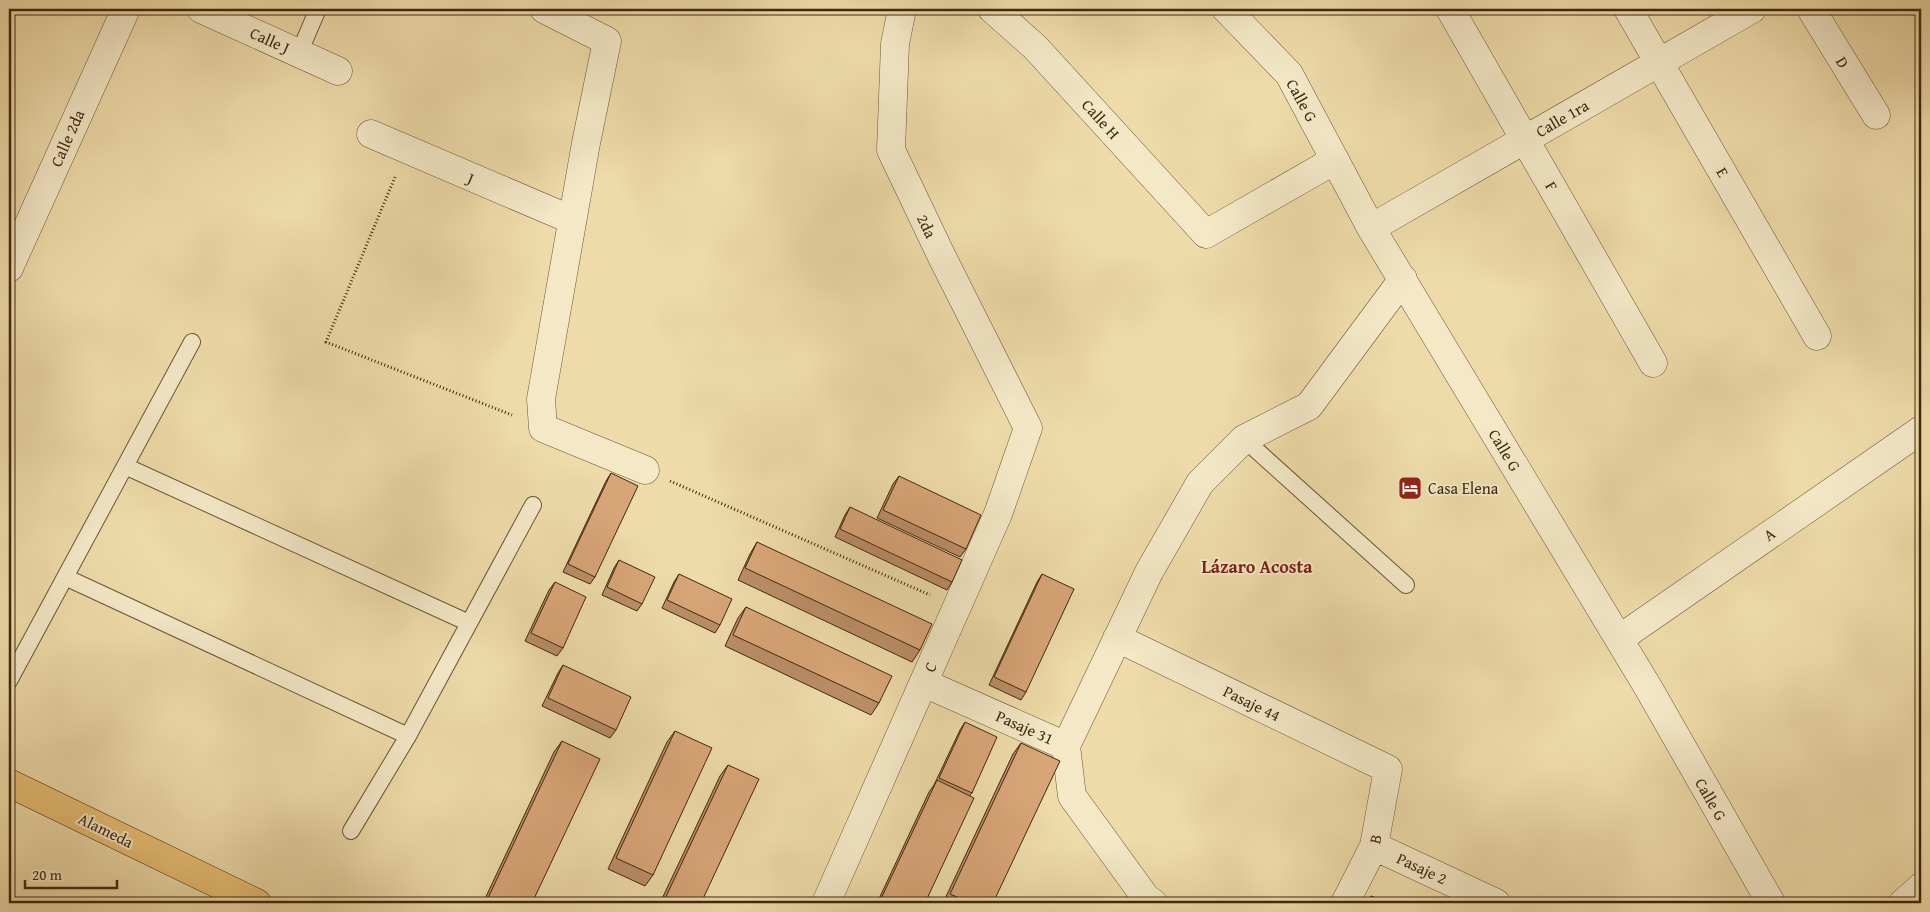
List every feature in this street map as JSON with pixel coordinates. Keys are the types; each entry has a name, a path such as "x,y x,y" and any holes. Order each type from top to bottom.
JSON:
{"main road":[{"name":"Alameda","path":"9,784 257,903"}],"street":[{"name":"Calle 2da","path":"9,268 126,9"},
{"name":"Calle J","path":"201,9 338,71"},
{"path":"544,9 607,41 572,220 541,399 543,428 645,470"},
{"name":"2da","path":"902,9 895,44 891,150 942,257 1028,428"},
{"name":"Calle H","path":"992,9 1035,48 1206,234 1335,160"},
{"name":"Calle G","path":"1226,9 1289,74 1371,228 1619,639 1771,903"},
{"name":"F","path":"1450,9 1653,363"},
{"name":"E","path":"1628,9 1817,336"},
{"name":"Calle 1ra","path":"1371,228 1752,9"},
{"name":"D","path":"1810,9 1876,115"},
{"name":"J","path":"371,134 406,151 572,220"},
{"path":"1066,746 1149,572 1200,482 1244,439 1309,406 1403,279"},
{"name":"C","path":"826,903 998,514 1028,428"},
{"name":"A","path":"1619,639 1921,430"},
{"name":"Pasaje 44","path":"1117,638 1388,769"},
{"name":"Pasaje 31","path":"924,683 1066,746 1072,796 1146,898 1152,903"},
{"name":"B","path":"1345,903 1374,846 1388,769"},
{"name":"Pasaje 2","path":"1374,846 1496,903"},
{"path":"1903,903 1921,887"}],"lane":[{"path":"299,53 318,9"},
{"path":"9,681 192,342"},
{"path":"1244,439 1406,585"},
{"path":"125,466 469,623"},
{"path":"351,831 408,736 533,505"},
{"path":"65,577 408,736"}],"path":[{"path":"406,151 326,342 543,428"},
{"path":"645,470 956,606"}],"building":[{"path":"611,473 638,486 595,577 568,564"},
{"path":"899,476 981,515 966,549 883,510"},
{"path":"850,507 962,560 952,582 840,529"},
{"path":"757,542 932,624 920,650 745,568"},
{"path":"619,560 655,577 642,604 607,587"},
{"path":"679,574 732,599 720,625 667,600"},
{"path":"1042,574 1074,589 1026,692 994,677"},
{"path":"555,582 586,597 563,648 531,633"},
{"path":"746,607 892,676 879,703 733,635"},
{"path":"563,665 631,697 616,730 548,698"},
{"path":"965,722 997,737 972,793 939,778"},
{"path":"675,731 712,748 653,875 616,858"},
{"path":"562,741 600,759 532,903 499,903 488,898"},
{"path":"1021,743 1060,761 993,903 971,903 950,894"},
{"path":"728,765 759,779 701,903 663,903"},
{"path":"937,780 974,798 925,903 879,903"},
{"path":"1371,896 1389,903 1368,903"}],"place":[{"name":"Casa Elena","path":"1410,488"}],"district":[{"name":"Lázaro Acosta","path":"1257,567"}]}
